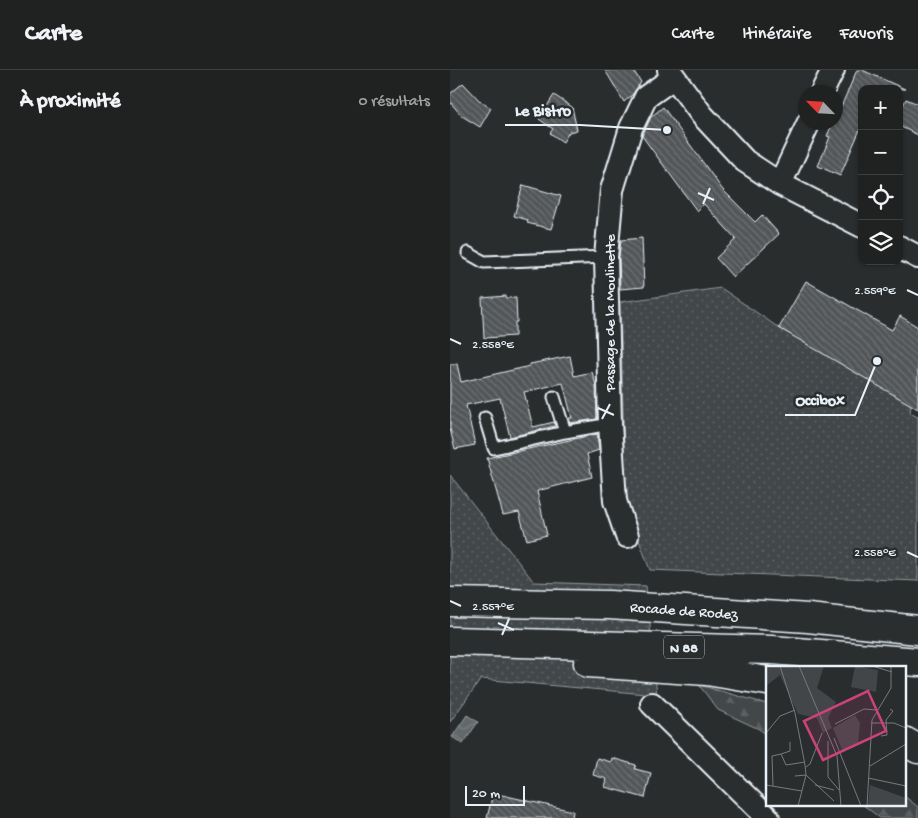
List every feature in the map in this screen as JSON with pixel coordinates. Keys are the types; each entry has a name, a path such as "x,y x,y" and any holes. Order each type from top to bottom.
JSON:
{"highway":[{"name":"Rocade de Rodez","path":"450,602 609,606 808,618 918,630"},
{"path":"609,606 850,608 918,612"},
{"name":"N 88","path":"450,641 772,650 918,662"},
{"path":"450,646 581,662 707,671 766,681"},
{"path":"906,742 918,749"}],"street":[{"path":"826,85 833,70"},
{"path":"671,74 702,115 745,161 780,184 858,224"},
{"name":"Passage de la Moulinette","path":"626,536 615,501 610,424 606,257 612,190 631,128 646,97 671,74"},
{"path":"780,184 805,130"},
{"path":"903,249 918,257"},
{"path":"652,704 768,818"}],"lane":[{"path":"468,253 484,262 606,257"},
{"path":"554,397 565,432"},
{"path":"485,418 494,448 610,424"}],"green space":[{"path":"721,288 779,328 911,404 910,413 918,417 918,581 650,570 630,516 625,484 620,302"},
{"path":"450,475 534,582 646,586 657,695 481,679 450,722"},
{"path":"699,685 766,704 766,734 759,729 718,710"},
{"path":"906,798 918,807 918,818 880,818 865,806 906,806"}],"water":[{"path":"467,715 478,722 463,744 452,737"}],"building":[{"path":"605,70 633,70 641,82 632,95 624,102"},
{"path":"857,70 862,70 896,85 858,85 858,134 840,176 818,166 830,137 827,136 830,130 843,130 843,102"},
{"path":"463,83 480,101 491,108 480,127 462,116 450,102 450,94"},
{"path":"554,95 572,107 577,130 569,132 563,142 550,133 553,129 539,119"},
{"path":"906,99 918,104 918,135 903,128 903,105"},
{"path":"663,107 722,189 755,222 762,215 779,234 733,277 716,258 736,239 704,204 697,211 642,136 651,117"},
{"path":"523,185 561,196 551,229 527,223 528,220 514,216"},
{"path":"642,238 644,287 620,289 619,257 621,240"},
{"path":"806,281 892,330 900,316 918,327 918,409 779,328"},
{"path":"506,296 506,298 516,298 517,322 515,322 515,336 484,338 482,298"},
{"path":"570,356 574,376 592,372 596,385 597,419 570,423 569,418 572,418 563,383 524,392 533,427 554,422 555,426 510,437 500,398 466,405 475,445 455,449 450,429 450,364 457,364 461,382"},
{"path":"597,434 599,450 587,454 592,477 537,491 547,535 527,540 519,512 503,515 487,458"},
{"path":"597,758 611,762 612,758 636,765 635,769 651,773 645,798 605,787 607,779 593,775"},
{"path":"493,793 573,811 572,818 487,818"}],"place":[{"name":"Le Bistro","path":"667,130"},
{"name":"Occibox","path":"877,361"}]}
